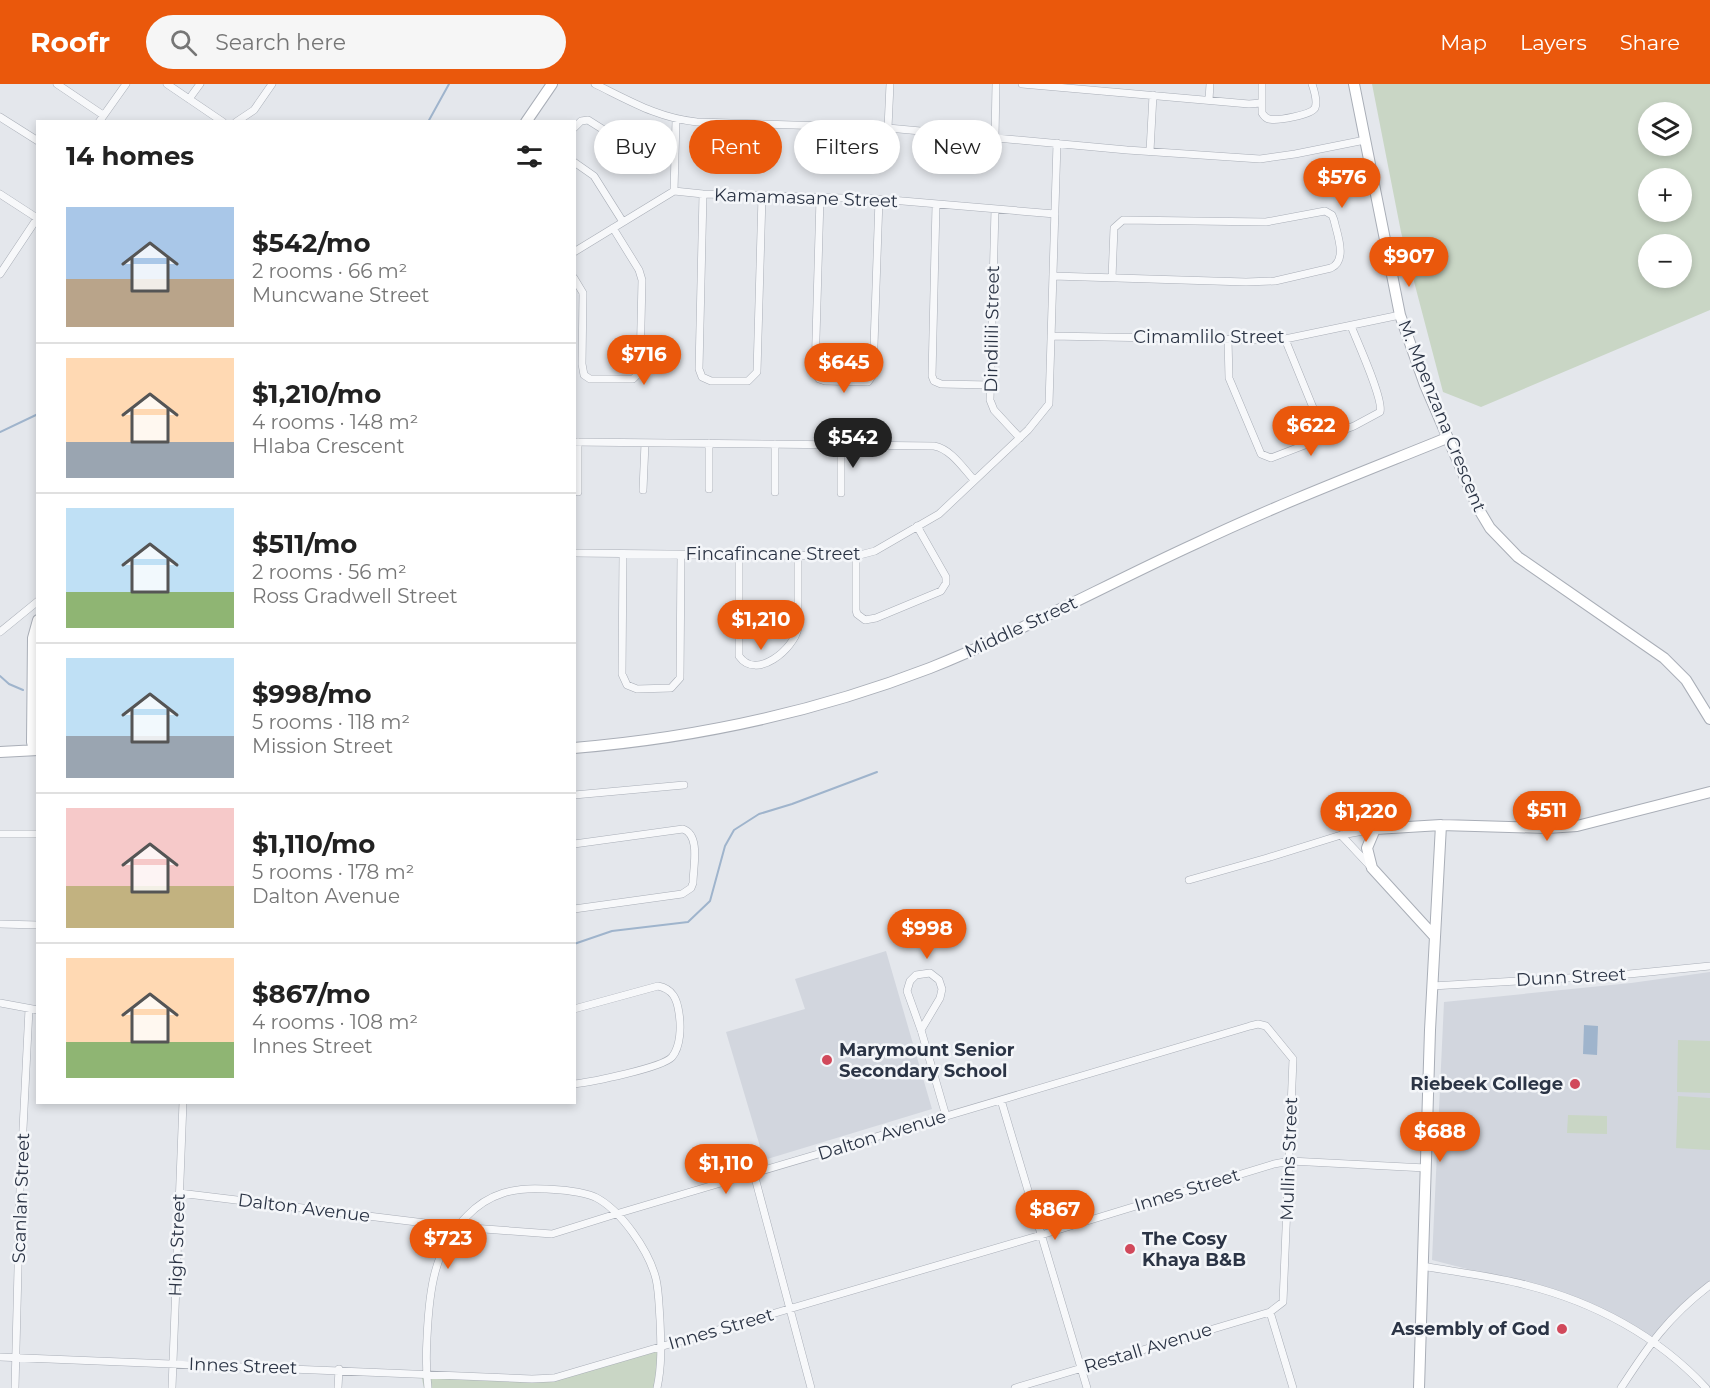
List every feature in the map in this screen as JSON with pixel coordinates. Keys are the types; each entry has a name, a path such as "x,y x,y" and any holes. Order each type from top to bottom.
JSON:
{"street":[{"path":"57,84 101,118 126,84"},
{"path":"167,84 220,120"},
{"path":"189,99 200,84"},
{"path":"239,120 254,110 272,84"},
{"path":"527,120 552,84"},
{"path":"595,84 655,114 676,120"},
{"path":"888,120 890,84"},
{"path":"995,120 996,84"},
{"path":"1022,84 1101,87 1153,95 1261,104"},
{"path":"1209,100 1210,84"},
{"path":"1262,84 1262,113 1272,120 1309,112 1315,105 1312,84"},
{"name":"M. Mpenzana Crescent","path":"1354,84 1400,315 1425,384 1478,508 1490,528 1518,557 1664,658 1686,680 1710,719"},
{"path":"1150,151 1153,95"},
{"path":"0,117 36,140"},
{"path":"576,126 581,121 588,120 594,124"},
{"path":"677,120 794,124"},
{"path":"1002,139 1260,159 1365,140"},
{"name":"Fincafincane Street","path":"576,554 856,556 875,551 939,514 1020,438 1045,412 1049,404 1057,143"},
{"path":"576,163 594,176 623,222"},
{"path":"576,251 674,191 674,174"},
{"name":"Kamamasane Street","path":"674,191 703,194 879,199 1055,214"},
{"path":"0,194 36,216"},
{"path":"703,194 699,369 702,377 711,381 748,381 757,372 762,195"},
{"path":"820,198 815,373 821,381 847,382 868,382 874,374 879,199"},
{"path":"936,205 932,376 934,381 941,384 990,385"},
{"name":"Dindilili Street","path":"995,209 990,400 993,408 1020,438"},
{"path":"1053,276 1112,278 1261,282 1331,268 1338,264 1341,256 1334,220 1332,215 1325,211 1257,222 1124,220 1116,225 1113,231 1112,278"},
{"path":"1,268 36,218"},
{"path":"576,281 583,293 582,364 584,375 590,379 633,379 640,370 642,280 639,270 613,228"},
{"name":"Cimamlilo Street","path":"1051,336 1285,339 1400,315"},
{"path":"1228,340 1229,378 1261,454 1267,458 1276,457 1377,415 1382,409 1351,326"},
{"path":"1285,339 1325,437"},
{"name":"Middle Street","path":"576,748 694,733 775,716 853,694 928,668 1003,637 1215,534 1447,438"},
{"path":"578,492 576,442 937,447 949,454 974,480"},
{"path":"643,489 645,443"},
{"path":"709,443 709,489"},
{"path":"775,444 775,492"},
{"path":"841,445 841,494"},
{"path":"856,556 856,610 857,614 865,620 876,618 941,591 946,583 946,577 917,526"},
{"path":"623,554 622,674 627,685 637,688 671,688 680,678 681,555"},
{"path":"739,554 739,656 750,665 772,661 795,638 798,628 798,555"},
{"path":"0,633 36,603"},
{"path":"0,752 36,750 32,730 33,638 36,627"},
{"path":"576,795 684,784"},
{"path":"1189,880 1341,835 1375,829 1441,825 1546,828 1576,826 1710,792"},
{"path":"1419,1388 1432,986 1441,825"},
{"path":"576,844 683,829 692,836 694,846 693,883 691,888 682,894 576,909"},
{"path":"1372,868 1367,848 1375,829"},
{"path":"0,834 36,834"},
{"path":"1341,835 1435,937"},
{"path":"0,924 36,925"},
{"name":"Dunn Street","path":"1432,986 1619,975 1710,966"},
{"path":"921,1030 937,1003 942,988 936,977 927,973 912,978 907,991 946,1116"},
{"path":"576,1008 652,986 662,986 673,994 680,1025 677,1048 666,1062 591,1082 576,1084"},
{"path":"0,1003 36,1010"},
{"name":"Scanlan Street","path":"15,1388 20,1189 29,1009"},
{"name":"Dalton Avenue","path":"179,1193 458,1227 552,1234 1262,1024"},
{"name":"Mullins Street","path":"1262,1024 1269,1029 1293,1059 1285,1296 1281,1306"},
{"path":"1001,1100 1087,1388"},
{"name":"High Street","path":"172,1388 183,1104"},
{"name":"Innes Street","path":"0,1357 554,1378 1041,1235 1262,1167 1290,1161 1426,1168"},
{"path":"754,1174 811,1388"},
{"path":"428,1388 426,1373 430,1289 437,1264 466,1217 501,1192 526,1188 555,1190 593,1197 616,1214 640,1244 656,1280 661,1347 657,1388"},
{"path":"1422,1266 1525,1284 1599,1309 1674,1357 1706,1388"},
{"path":"1621,1388 1652,1341 1678,1311 1708,1290"},
{"name":"Restall Avenue","path":"1015,1388 1270,1312 1281,1306"},
{"path":"1270,1312 1293,1388"},
{"path":"338,1388 339,1370"}],"shaded area":[{"name":"Marymount Senior Secondary School","path":"886,951 932,1109 764,1160 726,1032 805,1009 795,979"},
{"name":"Riebeek College","path":"1710,972 1710,1284 1654,1340 1597,1308 1526,1284 1432,1260 1444,1002 1631,983"}],"green space":[{"path":"1372,84 1710,84 1710,310 1481,407 1443,392 1401,232"},
{"path":"1678,1040 1710,1041 1710,1093 1677,1092"},
{"path":"1678,1096 1710,1098 1710,1150 1676,1148"},
{"path":"1568,1115 1607,1116 1607,1134 1567,1133"},
{"path":"660,1349 654,1388 424,1388 421,1374 551,1381"}],"water":[{"path":"1584,1025 1598,1026 1597,1055 1583,1054"}],"waterway":[{"path":"429,120 449,84"},
{"path":"0,432 36,415"},
{"path":"0,676 9,684 23,690"},
{"path":"576,943 612,931 688,922 710,901 725,846 734,830 759,814 877,772"}],"place":[{"name":"Marymount Senior Secondary School","path":"827,1060"},
{"name":"Riebeek College","path":"1575,1084"},
{"name":"The Cosy Khaya B&B","path":"1130,1249"},
{"name":"Assembly of God","path":"1562,1329"}]}
